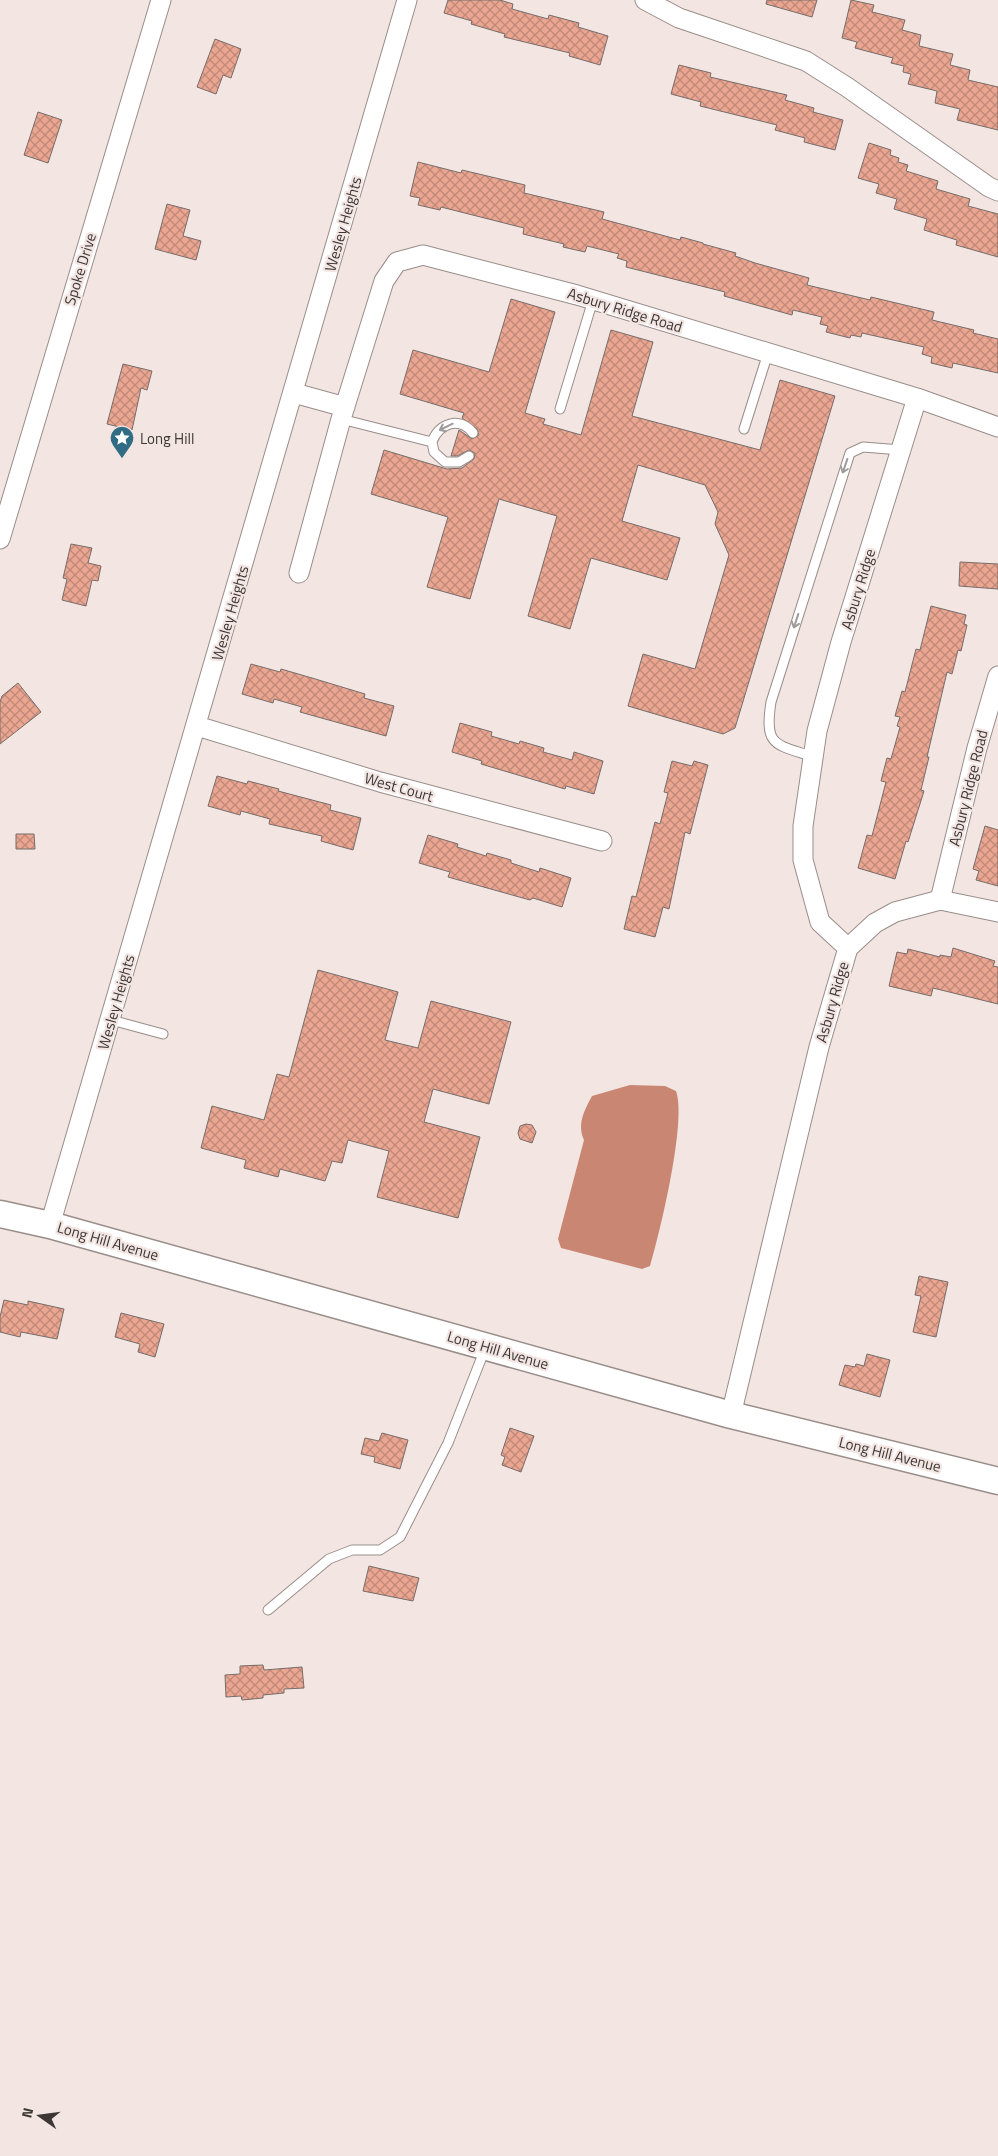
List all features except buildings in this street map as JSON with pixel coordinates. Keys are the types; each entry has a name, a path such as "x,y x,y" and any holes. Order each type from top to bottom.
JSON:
{"street":[{"name":"Spoke Drive","path":"0,539 161,0"},
{"name":"Wesley Heights","path":"50,1225 197,726 407,0"},
{"path":"645,0 679,18 806,60 989,188 998,191"},
{"name":"Asbury Ridge Road","path":"299,573 343,413 384,281 396,262 423,256 594,300 917,398 998,427"},
{"path":"294,393 343,413"},
{"name":"Asbury Ridge","path":"731,1415 819,1047 848,948 820,922 803,860 803,826 817,731 841,642 917,398"},
{"name":"Asbury Ridge Road","path":"940,900 977,748 998,676"},
{"name":"West Court","path":"197,726 380,782 602,841"},
{"path":"848,948 875,923 895,912 940,900 998,912"},
{"name":"Long Hill Avenue","path":"0,1214 50,1225 731,1415 998,1481"}],"lane":[{"path":"560,408 594,300"},
{"path":"744,429 768,353"},
{"path":"343,413 432,442"},
{"path":"469,456 459,462 444,462 434,452 432,442 441,428 452,424 463,425 473,433"},
{"path":"814,757 781,745 773,740 768,724 771,702 850,453 863,447 901,450"},
{"path":"111,1020 163,1034"},
{"path":"268,1610 330,1559 352,1550 380,1550 400,1537 448,1443 486,1346"}],"shaded area":[{"path":"630,1085 665,1086 676,1091 678,1105 678,1126 666,1204 650,1266 642,1269 561,1248 558,1239 584,1140 581,1123 586,1107 592,1096"}],"place":[{"name":"Long Hill","path":"122,459"}]}
